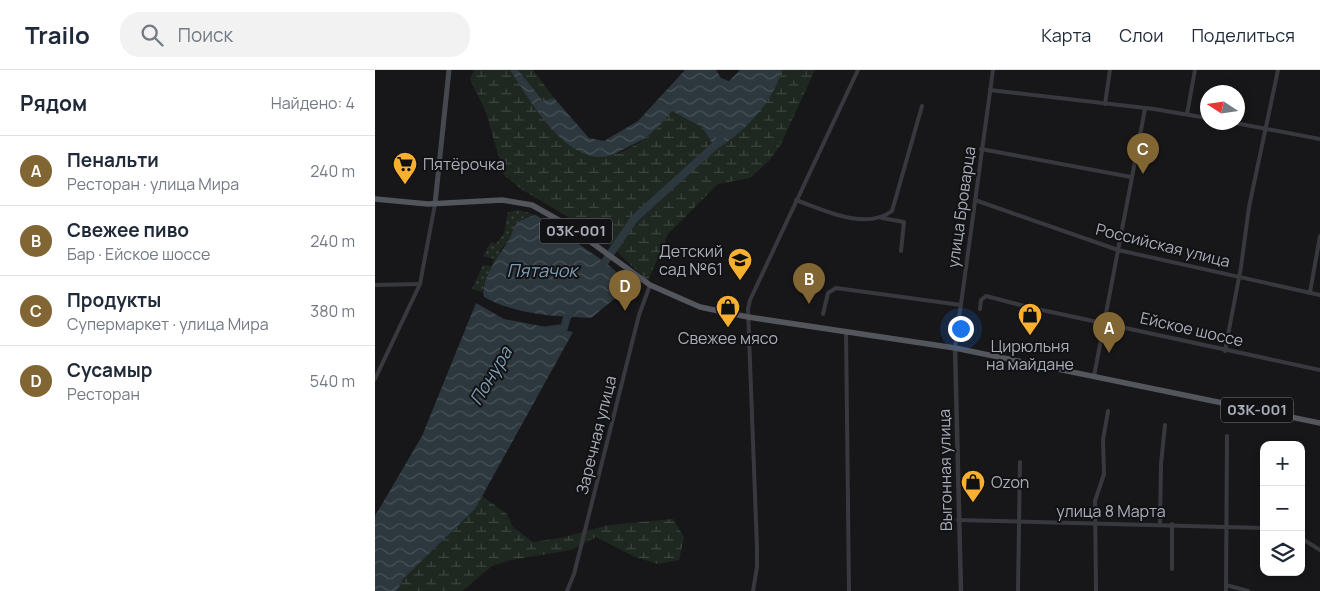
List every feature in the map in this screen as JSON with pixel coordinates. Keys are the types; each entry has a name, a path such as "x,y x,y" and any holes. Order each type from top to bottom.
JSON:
{"main road":[{"path":"435,204 449,70"},
{"name":"03К-001","path":"375,199 435,204 513,201 532,205 549,212 650,285 700,307 748,317 955,348 1320,423"}],"street":[{"path":"760,591 753,590 757,548 748,317 750,300 857,70"},
{"name":"улица Броварца","path":"955,348 993,70"},
{"path":"1105,104 1110,70"},
{"path":"1187,114 1195,70"},
{"path":"1225,351 1249,207 1278,70"},
{"path":"990,90 1200,117"},
{"path":"882,218 892,211 895,206 922,106"},
{"path":"1094,376 1145,109"},
{"path":"1245,125 1320,139"},
{"path":"981,149 1131,177"},
{"path":"796,200 844,216 882,218 904,222 901,251"},
{"name":"Российская улица","path":"975,200 1118,250 1320,295"},
{"path":"375,379 420,284 435,204"},
{"path":"1310,292 1320,236"},
{"path":"375,285 420,284"},
{"name":"Заречная улица","path":"567,591 574,574 639,315 650,285"},
{"path":"823,314 828,293 836,288 961,305"},
{"name":"Ейское шоссе","path":"980,309 981,300 986,296 1225,351 1320,370"},
{"path":"846,331 849,591"},
{"name":"Выгонная улица","path":"955,348 961,591"},
{"path":"1096,591 1097,525 1095,501 1104,474 1103,440 1108,411"},
{"path":"1160,524 1161,464 1165,424"},
{"path":"1226,591 1227,436"},
{"path":"1018,591 1020,462"},
{"name":"улица 8 Марта","path":"958,520 1097,525 1172,524 1260,528"},
{"path":"1172,524 1172,569"},
{"path":"1305,541 1320,550"},
{"path":"1226,585 1248,591"}],"green space":[{"path":"474,70 510,70 537,110 561,138 618,154 639,143 654,132 672,111 702,127 712,143 782,70 815,70 781,144 769,161 750,178 718,184 668,234 648,281 600,236 521,189 504,175 486,112 470,79"},
{"path":"518,70 533,70 554,98 543,102"},
{"path":"519,210 536,215 525,217 514,227 510,240 501,248 498,260 484,284 482,292 472,289 483,265 492,266 494,259 483,256 491,242 496,244 504,233 508,212"},
{"path":"482,496 507,514 513,527 533,542 565,537 608,525 673,519 684,537 679,560 658,564 635,557 596,537 571,550 511,560 492,566 462,591 397,591 403,579 475,509"}],"water":[{"path":"510,70 518,70 543,101 554,98 589,138 604,141 638,121 685,70 716,70 721,78 729,81 740,70 782,70 772,93 758,114 740,132 720,147 712,143 702,127 672,111 646,137 613,155 600,157 586,154 572,147 559,137 547,124"},
{"name":"Пятачок","path":"536,215 605,262 621,276 624,291 591,318 536,314 509,308 484,297 485,283 513,229 524,219"},
{"path":"476,303 504,319 573,332 475,509 403,579 397,591 375,591 375,516 422,436"}],"waterway":[{"name":"Понура","path":"600,269 634,219 719,142 721,136"},
{"name":"Понура","path":"548,330 564,328 567,317 573,310"}],"place":[{"name":"Продукты","path":"1143,174"},
{"name":"Пятёрочка","path":"405,185"},
{"name":"Детский сад №61","path":"740,281"},
{"name":"Свежее пиво","path":"809,304"},
{"name":"Сусамыр","path":"625,311"},
{"name":"Свежее мясо","path":"728,328"},
{"name":"Цирюльня на майдане","path":"1030,336"},
{"name":"Пенальти","path":"1109,353"},
{"name":"Ozon","path":"973,503"}]}
